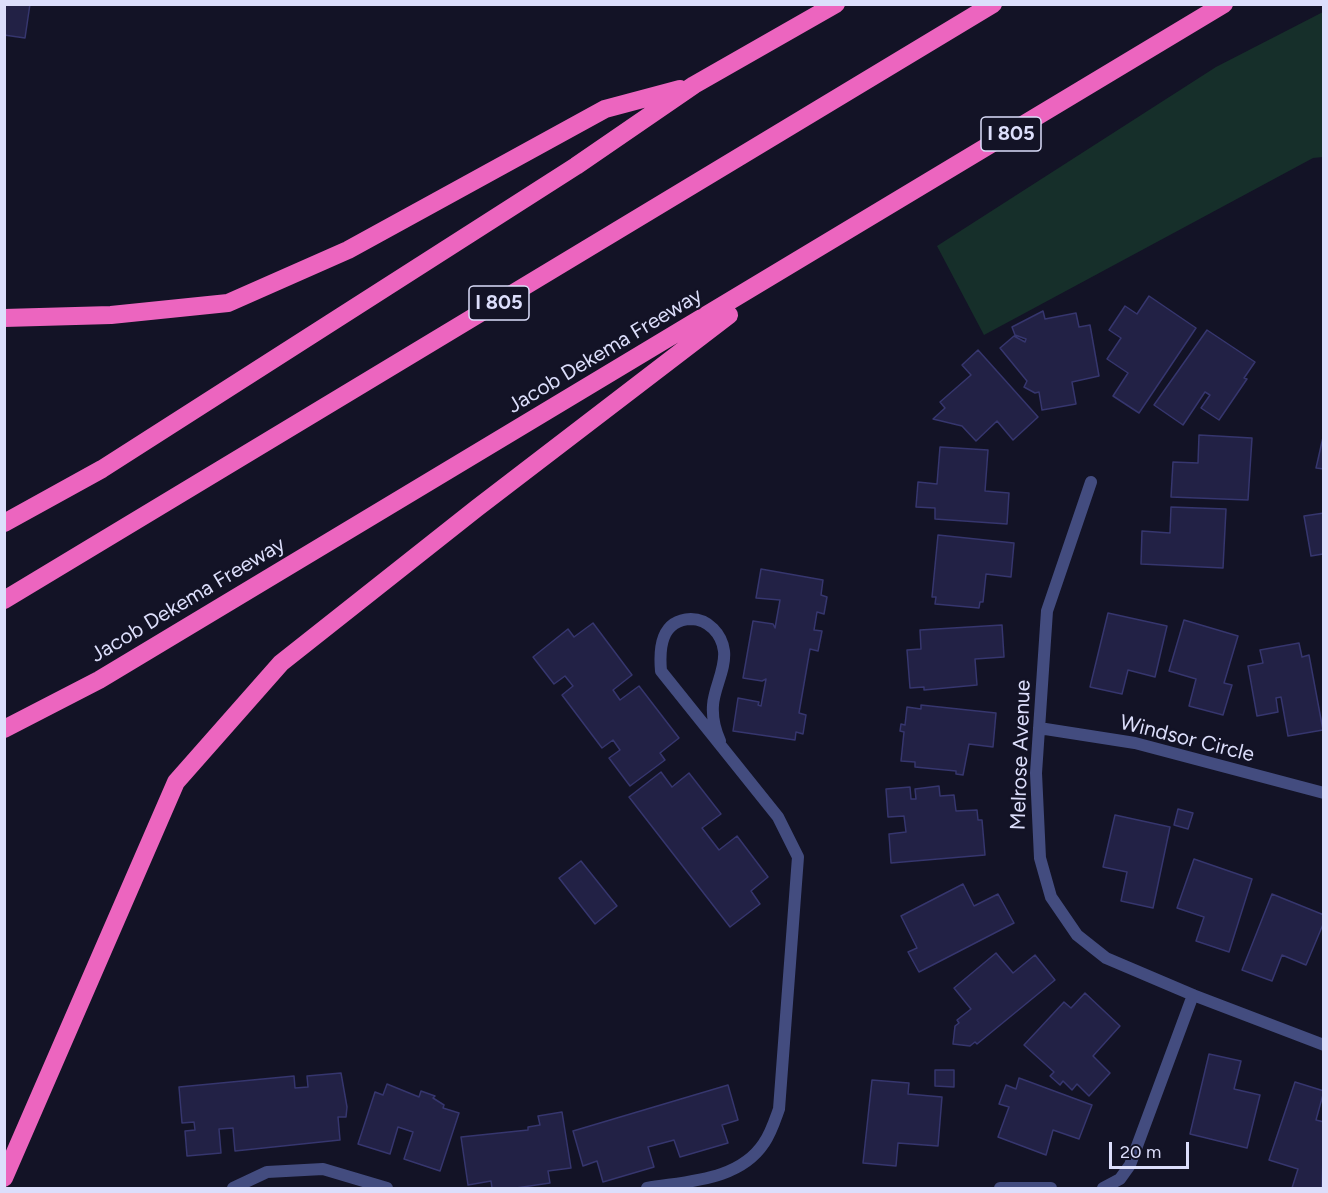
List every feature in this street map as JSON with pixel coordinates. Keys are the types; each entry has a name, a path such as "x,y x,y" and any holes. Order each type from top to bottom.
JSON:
{"highway":[{"path":"4,523 132,450 576,166 694,85 836,4"},
{"name":"I 805","path":"4,600 993,4"},
{"name":"Jacob Dekema Freeway","path":"4,729 99,680 797,263 1224,4"},
{"path":"4,318 111,315 228,303 348,250 605,109 694,85"},
{"path":"4,1178 176,782 282,663 477,508 797,263"}],"street":[{"name":"Melrose Avenue","path":"1091,482 1047,611 1036,773 1038,838 1044,878 1051,897 1077,935 1098,952 1121,966 1323,1045"},
{"path":"647,1188 718,1176 743,1165 764,1143 779,1109 798,857 778,817 720,741 661,671 661,641 666,632 683,620 702,621 710,625 716,631 724,651 713,706 714,728 720,741"},
{"name":"Windsor Circle","path":"1039,728 1135,743 1323,793"},
{"path":"1103,1188 1120,1179 1130,1165 1193,995"},
{"path":"233,1188 267,1172 323,1169 387,1188"},
{"path":"1000,1188 1051,1188"}],"green space":[{"path":"1323,12 1323,157 1313,158 984,335 937,246 1216,67"}],"building":[{"path":"4,4 30,4 25,38 4,35"},
{"path":"1149,296 1196,328 1139,413 1113,396 1128,373 1107,359 1121,338 1109,330 1125,306 1137,314"},
{"path":"1043,311 1045,319 1076,313 1079,327 1090,325 1099,376 1072,382 1076,404 1042,410 1039,392 1035,393 1024,387 1027,381 1000,348 1014,336 1025,342 1026,339 1015,335 1012,327"},
{"path":"1207,330 1255,362 1244,378 1247,379 1219,420 1201,408 1210,395 1205,392 1183,425 1154,405"},
{"path":"978,350 1038,417 1013,440 997,421 976,441 962,426 933,419 945,408 940,402 971,375 962,365"},
{"path":"1324,433 1324,469 1316,468"},
{"path":"1199,435 1252,438 1248,500 1171,497 1173,462 1198,463"},
{"path":"940,447 988,450 985,491 1009,493 1007,524 935,519 935,508 916,507 918,482 937,484"},
{"path":"1171,507 1226,509 1223,568 1141,564 1142,531 1170,533"},
{"path":"1324,513 1324,559 1323,554 1311,556 1304,516"},
{"path":"938,535 1014,543 1011,577 986,574 983,602 980,602 979,608 935,604 936,597 932,597"},
{"path":"761,569 823,580 821,595 827,597 824,614 817,612 814,630 822,631 818,651 810,649 799,713 806,715 803,734 796,732 795,740 733,731 738,698 759,702 758,705 761,706 766,679 762,681 743,678 753,621 773,624 775,628 780,600 756,598"},
{"path":"1108,613 1167,626 1155,677 1128,670 1122,694 1090,687"},
{"path":"1184,620 1238,636 1224,683 1232,685 1223,715 1189,706 1196,679 1169,671"},
{"path":"593,623 632,675 613,690 620,700 639,686 679,738 660,753 665,760 630,786 609,758 620,750 613,740 602,748 562,695 573,686 565,676 554,684 533,657 568,629 574,637"},
{"path":"1002,625 1004,657 975,659 977,685 924,690 924,687 910,688 907,650 921,649 920,630"},
{"path":"1299,643 1302,657 1309,655 1323,730 1288,736 1281,697 1276,698 1278,712 1257,716 1248,666 1263,663 1260,650"},
{"path":"921,705 996,713 993,747 969,744 963,775 956,774 956,771 915,767 915,762 901,761 904,732 900,731 901,724 905,725 907,707 921,709"},
{"path":"661,772 672,787 689,773 721,814 702,828 719,850 737,836 768,877 751,891 760,904 730,927 629,797"},
{"path":"939,786 940,796 954,795 956,811 977,810 978,820 982,820 985,855 891,863 889,834 906,832 904,816 888,817 886,789 910,787 911,799 916,799 915,789"},
{"path":"1178,809 1193,813 1188,829 1174,825"},
{"path":"1115,815 1170,827 1153,908 1121,901 1127,872 1103,867"},
{"path":"1194,859 1252,879 1229,952 1196,941 1204,917 1177,908"},
{"path":"581,861 617,906 595,924 559,878"},
{"path":"963,884 974,906 998,894 1014,923 919,972 908,952 917,948 901,916"},
{"path":"1272,894 1324,915 1324,922 1306,965 1282,955 1272,981 1242,970"},
{"path":"996,953 1013,973 1035,955 1055,980 977,1044 975,1042 970,1046 953,1044 955,1026 959,1023 957,1020 971,1009 954,988"},
{"path":"1085,993 1120,1026 1093,1056 1110,1073 1089,1096 1077,1084 1072,1090 1063,1081 1060,1085 1050,1076 1054,1072 1024,1045 1064,1002 1071,1008"},
{"path":"1209,1054 1241,1061 1234,1089 1260,1095 1247,1148 1190,1134"},
{"path":"935,1070 954,1070 954,1087 935,1086"},
{"path":"341,1073 347,1107 346,1117 338,1117 340,1140 235,1151 233,1128 219,1129 221,1153 187,1156 185,1131 195,1130 194,1122 182,1123 179,1087 294,1076 295,1088 308,1087 307,1076"},
{"path":"1019,1078 1092,1105 1079,1139 1053,1130 1046,1155 998,1137 1009,1107 999,1104 1006,1085 1016,1089"},
{"path":"872,1080 909,1083 908,1094 942,1097 938,1146 898,1143 896,1166 863,1163"},
{"path":"1295,1082 1324,1091 1316,1120 1324,1122 1322,1188 1292,1188 1298,1169 1269,1160"},
{"path":"387,1084 419,1097 421,1091 435,1096 433,1098 444,1105 443,1108 459,1113 440,1171 404,1159 413,1132 398,1127 390,1154 358,1144 375,1092 383,1095"},
{"path":"728,1085 738,1120 722,1125 728,1143 680,1157 674,1140 648,1147 654,1167 603,1182 597,1161 583,1166 573,1131"},
{"path":"562,1112 571,1168 548,1171 550,1183 516,1188 492,1188 491,1181 468,1185 461,1137 528,1130 528,1127 540,1125 538,1116"}]}
